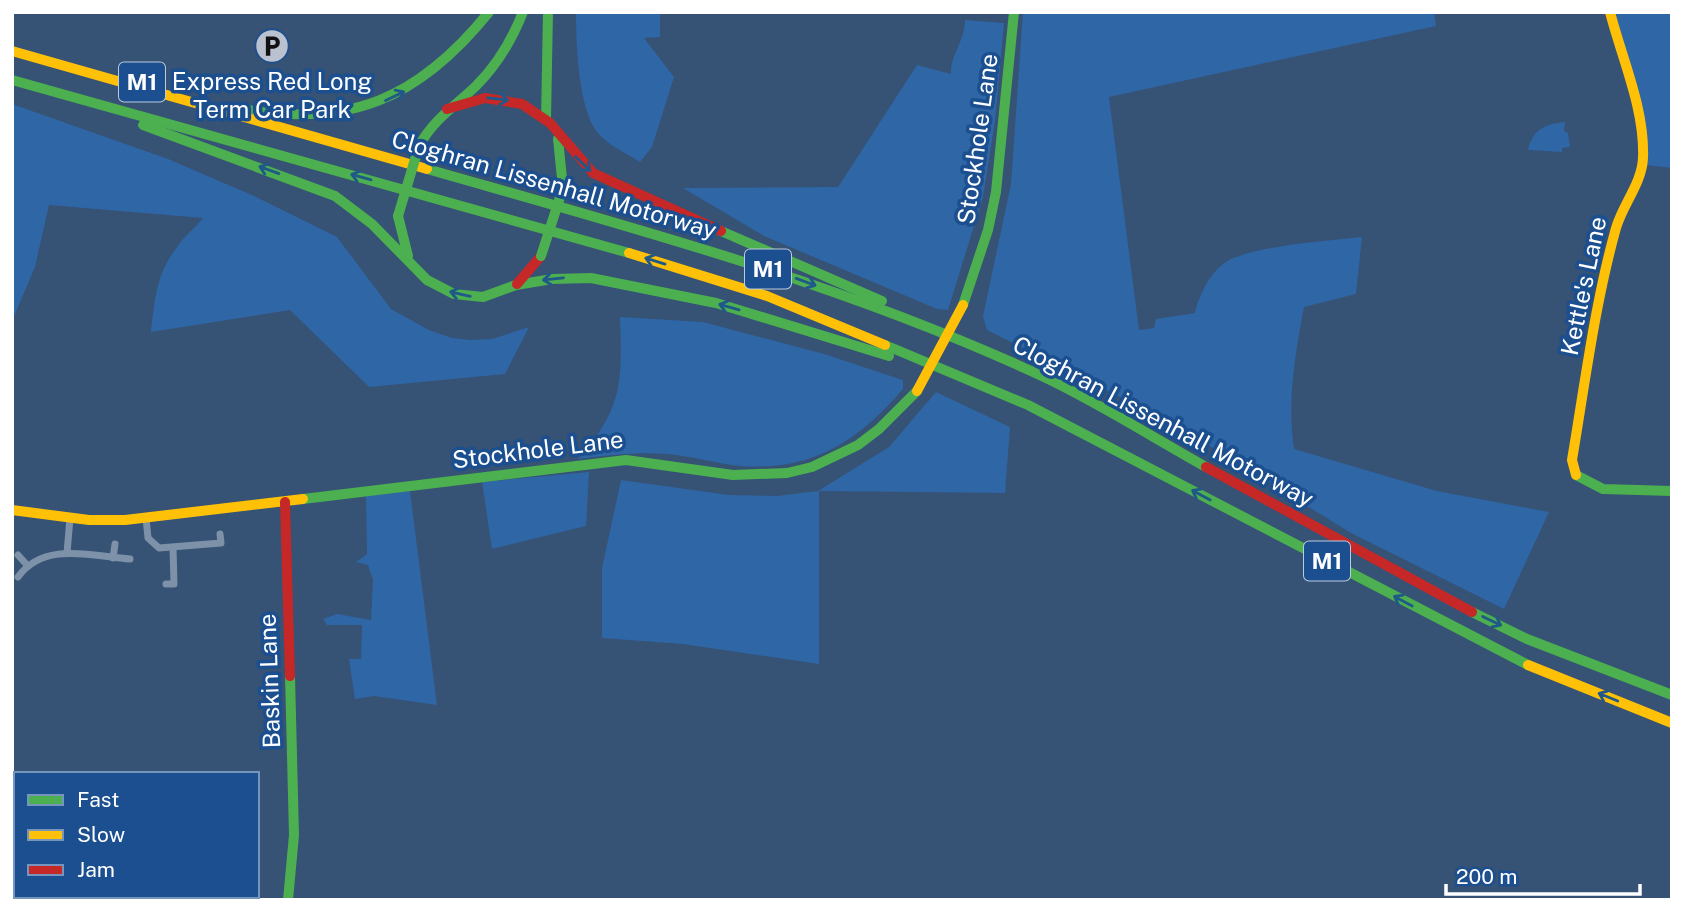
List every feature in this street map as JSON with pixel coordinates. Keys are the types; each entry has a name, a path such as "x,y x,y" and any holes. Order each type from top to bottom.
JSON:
{"main road":[{"name":"M1","path":"12,49 247,111 305,117 360,109 411,88 455,54 489,12"},
{"path":"412,264 402,242 398,216 419,146 433,121 469,92 498,60 523,12"},
{"path":"546,119 548,12"},
{"name":"Stockhole Lane","path":"12,510 108,521 626,460 673,464 731,474 782,474 837,459 883,428 917,391 962,305 988,230 996,192 1014,12"},
{"name":"Kettle's Lane","path":"1610,12 1639,123 1642,171 1625,201 1612,242 1572,460 1576,476 1603,489 1672,491"},
{"name":"Cloghran Lissenhall Motorway","path":"12,49 751,262 899,316 1045,378 1427,590 1527,639 1672,695"},
{"name":"M1","path":"12,80 320,188 349,205 427,280 461,296 484,297 516,285 541,256 563,188 562,160 556,134"},
{"name":"Cloghran Lissenhall Motorway","path":"12,80 597,243 767,296 1028,405 1514,659 1672,723"},
{"name":"M1","path":"447,109 463,100 495,97 523,104 546,119 590,171 615,186 750,241 1045,378"},
{"path":"516,285 552,279 591,278 716,303 988,387"},
{"name":"Baskin Lane","path":"285,502 295,835 288,900"}],"street":[{"path":"67,553 70,518"},
{"path":"146,518 150,542 159,548 221,543 220,534"},
{"path":"113,558 115,544"},
{"path":"166,584 174,584 173,548"},
{"path":"18,577 27,565 49,554 67,553 130,559"},
{"path":"18,555 27,565"}],"shaded area":[{"path":"576,12 660,12 660,37 644,38 674,77 652,147 640,162 614,147 593,126 584,101 579,70"},
{"path":"1023,12 1434,12 1436,26 1109,97 1139,330 1154,328 1156,319 1195,313 1207,282 1231,259 1277,247 1362,237 1356,294 1304,307 1292,396 1294,449 1437,491 1549,512 1504,609 1351,533 1174,424 987,330 983,316 1011,184"},
{"path":"1613,12 1672,12 1672,168 1645,165"},
{"path":"965,20 1004,23 995,121 983,197 948,310 937,309 764,236 683,188 838,187 917,65 951,74"},
{"path":"12,104 168,159 254,196 337,237 391,309 429,330 452,338 471,340 492,339 529,327 505,374 369,387 290,310 151,332 155,298 165,266 180,243 203,218 49,205 35,267 12,321"},
{"path":"1565,122 1564,131 1568,133 1570,147 1562,148 1562,152 1528,150 1537,132 1551,124"},
{"path":"620,317 703,322 824,354 903,380 903,389 848,440 828,451 784,465 732,465 657,453 578,459 604,425 617,394 621,360"},
{"path":"936,392 1010,427 1005,493 819,491 819,664 683,644 602,638 602,568 621,480 729,495 777,496 818,491 889,447"},
{"path":"589,472 586,526 492,549 482,482"},
{"path":"410,491 437,705 374,696 355,699 349,659 361,659 362,625 327,625 323,619 337,614 371,620 373,580 368,565 356,562 367,554 366,496"}],"traffic: fast":[{"path":"236,108 276,114 313,114 347,110 378,101 407,87 435,67 489,12"},
{"path":"419,146 438,121 491,70 509,42 523,12"},
{"path":"546,119 548,12"},
{"path":"963,305 988,230 996,192 1014,12"},
{"path":"12,80 629,253"},
{"path":"143,125 335,196 372,224 427,280 454,294 483,297 516,285 552,279 591,278 716,303 889,356"},
{"path":"558,139 563,188"},
{"path":"398,216 419,146"},
{"path":"427,169 740,261 893,314 1065,387 1206,467"},
{"path":"541,256 563,188"},
{"path":"398,216 408,256"},
{"path":"721,231 882,301"},
{"path":"885,345 1028,405 1528,665"},
{"path":"303,499 626,460 733,475 787,473 812,467 858,445 879,429 917,391"},
{"path":"1576,475 1603,489 1672,491"},
{"path":"1472,612 1527,639 1672,695"},
{"path":"288,900 294,835 290,676"}],"traffic: slow":[{"path":"1576,475 1572,460 1602,285 1616,228 1636,185 1643,158 1637,103 1610,12"},
{"path":"12,51 427,169"},
{"path":"629,253 767,296 885,345"},
{"path":"917,391 963,305"},
{"path":"12,510 89,520 125,520 303,499"},
{"path":"1528,665 1672,723"}],"traffic: jam":[{"path":"447,109 485,98 522,104 550,123 593,173 721,231"},
{"path":"517,284 541,256"},
{"path":"1206,467 1472,612"},
{"path":"285,502 290,676"}],"place":[{"name":"Express Red Long Term Car Park","path":"272,46"}]}
